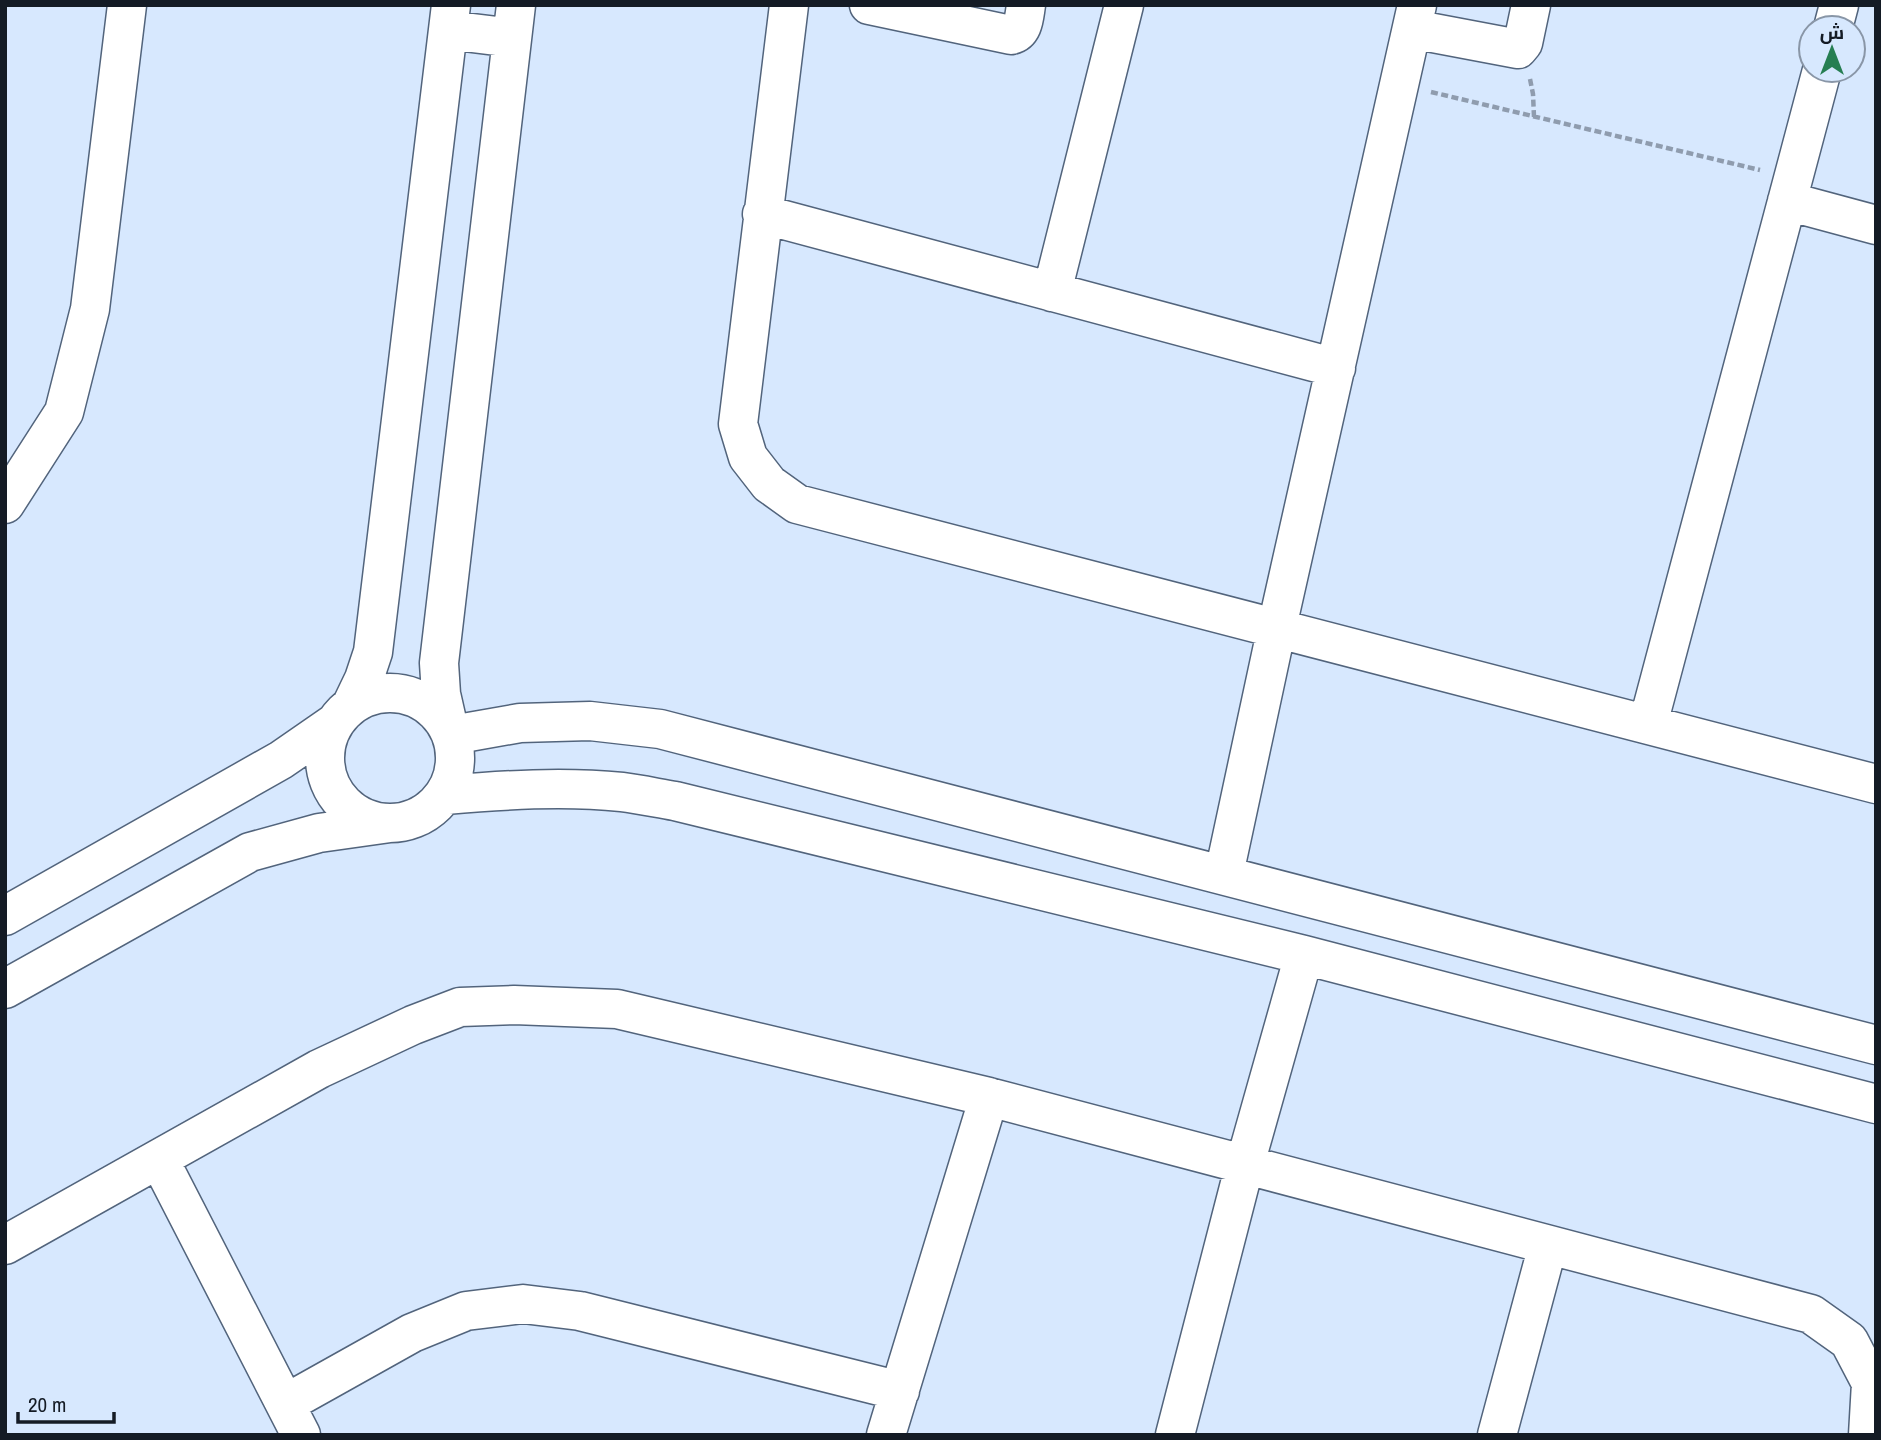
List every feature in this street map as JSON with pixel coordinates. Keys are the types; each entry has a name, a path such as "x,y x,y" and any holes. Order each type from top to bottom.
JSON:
{"street":[{"path":"5,504 64,412 90,310 127,5"},
{"path":"789,5 738,424 748,457 769,484 797,503 1876,784"},
{"path":"869,5 1010,35 1021,29 1026,5"},
{"path":"1052,292 1124,5"},
{"path":"1224,874 1415,17 1518,49 1523,43 1531,5"},
{"path":"5,989 250,852 318,833 390,823 411,820 430,810 445,794 454,776 456,755 442,694 439,663 514,22 450,18 373,653 364,679 325,750 327,777 341,802 363,818 390,823"},
{"path":"1648,724 1818,84"},
{"path":"1790,189 1876,225"},
{"path":"762,214 1336,368"},
{"path":"5,916 281,760 343,714 377,693 404,694 429,705 450,730"},
{"path":"450,730 520,723 590,721 660,729 1876,1045"},
{"path":"445,794 517,789 568,790 622,792 675,801 1304,955 1876,1104"},
{"path":"1175,1435 1245,1164 1304,955"},
{"path":"5,1245 319,1069 460,1007 514,1005 618,1009 989,1097 1811,1314 1849,1341 1871,1383 1868,1435"},
{"path":"886,1435 989,1097"},
{"path":"159,1160 293,1419 412,1333 466,1311 523,1304 580,1311 900,1391"},
{"path":"1497,1435 1548,1245"}],"path":[{"path":"1399,85 1790,189"}]}
